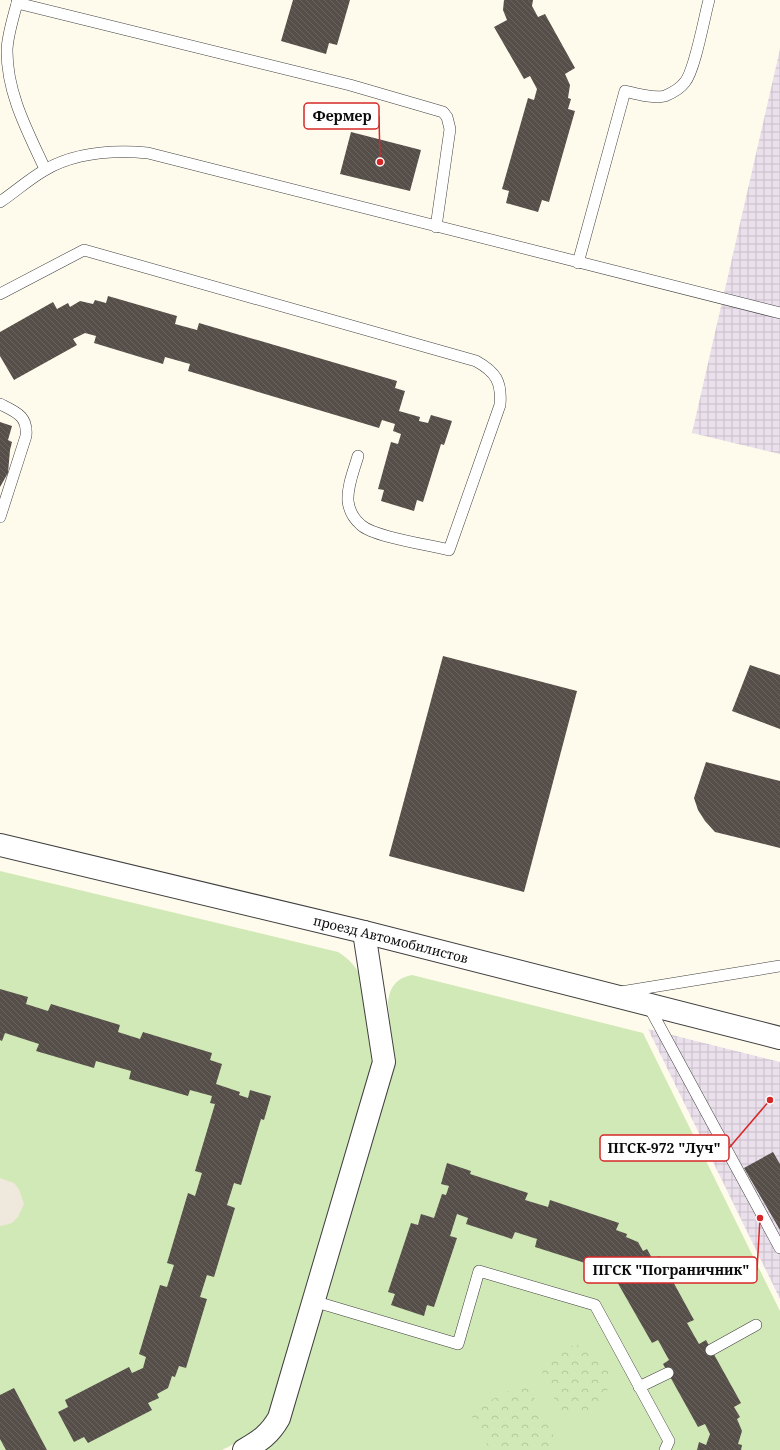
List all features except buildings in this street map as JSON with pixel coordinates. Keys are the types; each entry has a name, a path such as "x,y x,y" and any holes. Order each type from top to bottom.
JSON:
{"street":[{"name":"проезд Автомобилистов","path":"0,845 364,932 608,994 778,1040"},
{"path":"244,1450 261,1441 271,1431 279,1418 384,1062 364,932"}],"lane":[{"path":"578,263 625,91 650,96 663,96 676,91 686,82 691,70 709,0"},
{"path":"46,170 18,110 10,81 7,50 18,1 350,85 443,112 447,116 450,129 436,227"},
{"path":"0,202 46,170 67,161 112,151 148,153 780,313"},
{"path":"0,294 84,250 476,361 488,368 497,378 501,391 500,405 449,550 373,532 361,526 352,515 348,502 349,488 358,456"},
{"path":"0,404 21,416 26,422 27,428 26,436 0,517"},
{"path":"608,994 780,966"},
{"path":"648,1005 780,1248"},
{"path":"313,1301 458,1344 479,1271 595,1305 669,1441 666,1450"},
{"path":"711,1350 756,1325"},
{"path":"639,1387 668,1373"}],"shaded area":[{"path":"780,49 780,454 692,433"},
{"path":"648,1029 780,1062 780,1299"},
{"path":"0,1178 14,1183 19,1189 24,1204 18,1217 12,1223 0,1226"}],"green space":[{"path":"0,871 338,952 351,963 361,977 373,1061 269,1414 265,1421 254,1431 222,1450 0,1450"},
{"path":"412,975 643,1033 780,1311 780,1450 264,1450 279,1437 394,1062 388,1004 390,993 398,981 406,976"},
{"path":"581,1345 596,1353 605,1364 609,1377 608,1390 602,1401 591,1409 577,1412 560,1410 542,1374 551,1356 556,1352 567,1347"},
{"path":"526,1382 561,1450 490,1450 469,1411"}],"place":[{"name":"Фермер","path":"380,162"},
{"name":"ПГСК-972 \"Луч\"","path":"770,1100"},
{"name":"ПГСК \"Пограничник\"","path":"760,1218"}]}
